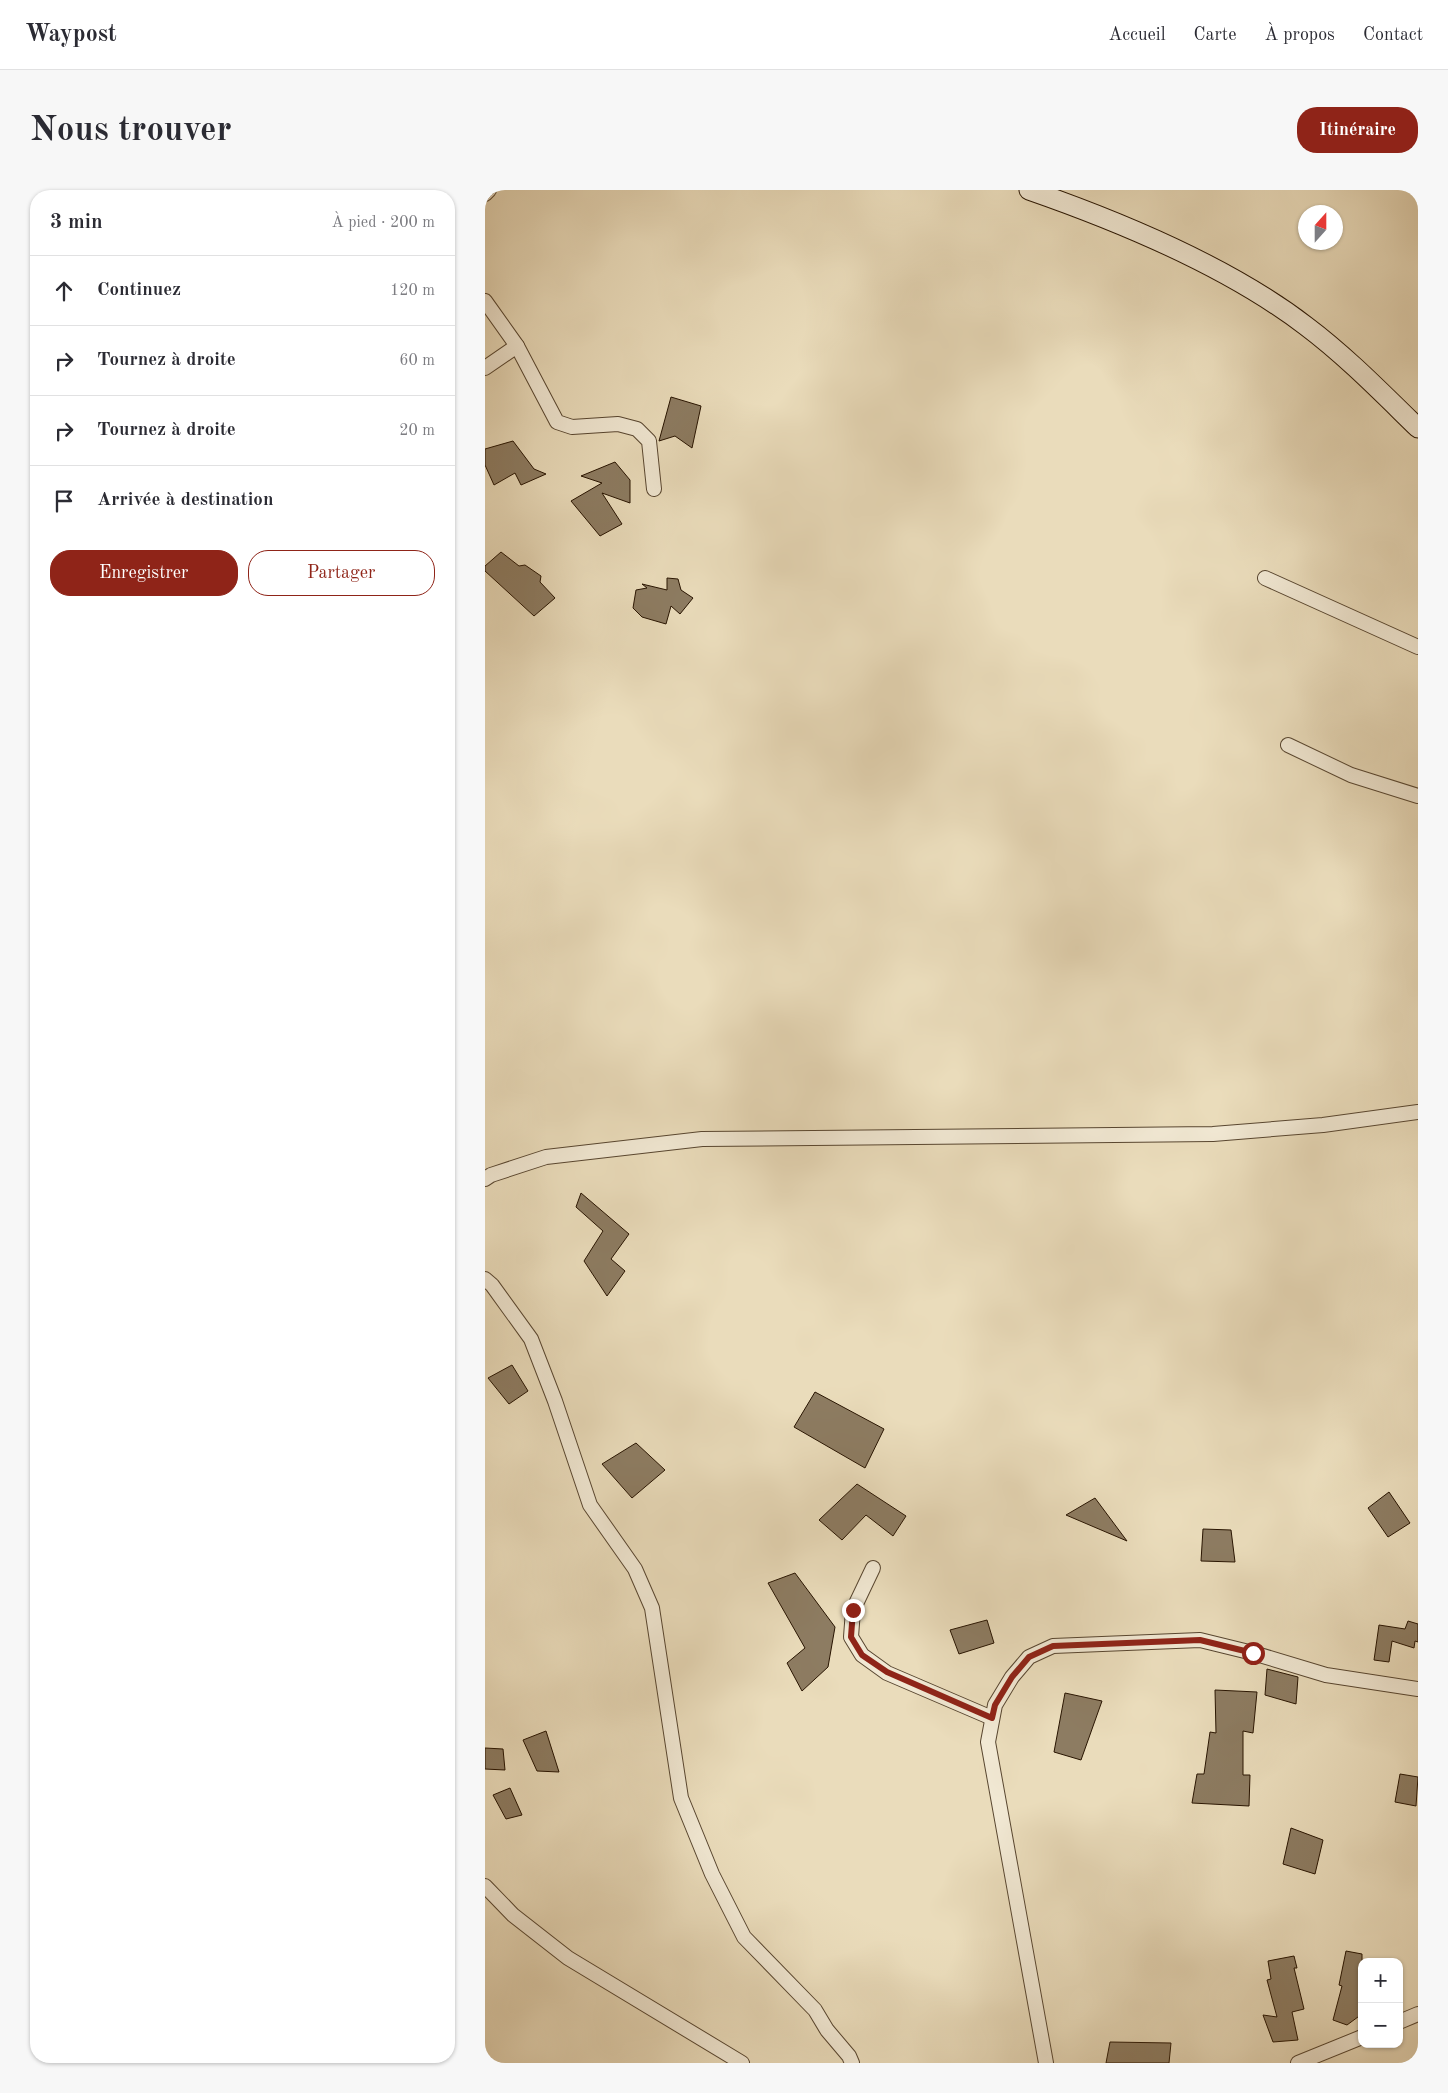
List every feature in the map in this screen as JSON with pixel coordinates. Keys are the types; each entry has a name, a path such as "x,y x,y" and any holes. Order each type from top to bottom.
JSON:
{"street":[{"path":"485,194 489,190"},
{"path":"1029,190 1168,246 1256,292 1306,326 1349,361 1418,428"},
{"path":"485,301 517,346 557,422 572,428 617,424 637,429 649,441 654,489"},
{"path":"485,368 517,346"},
{"path":"1265,578 1418,647"},
{"path":"1288,745 1351,775 1418,796"},
{"path":"485,1178 491,1174 546,1158 702,1139 1213,1134 1323,1125 1418,1112"},
{"path":"485,1279 492,1285 531,1339 555,1401 590,1505 635,1569 652,1608 681,1798 712,1874 744,1937 815,2010 827,2030 849,2056 852,2063"},
{"path":"873,1568 853,1610 851,1637 862,1655 887,1672 992,1718"},
{"path":"1046,2063 988,1742 995,1705 1017,1670 1029,1657 1053,1646 1200,1640 1326,1674 1418,1689"},
{"path":"485,1886 513,1915 568,1958 742,2063"},
{"path":"1403,2020 1418,2014"},
{"path":"1298,2063 1358,2039"}],"building":[{"path":"671,397 701,406 692,448 675,436 659,441"},
{"path":"513,441 534,469 546,474 521,485 515,473 494,485 485,465 485,449"},
{"path":"615,462 630,480 630,503 602,493 622,524 600,536 571,501 602,483 581,476"},
{"path":"501,552 519,566 525,565 541,576 540,582 555,598 534,616 485,571 485,566"},
{"path":"667,578 678,579 681,590 693,598 680,614 671,606 666,624 642,617 633,608 636,590 647,588 642,584 667,590"},
{"path":"581,1193 629,1234 611,1259 625,1271 607,1296 584,1261 603,1231 576,1207"},
{"path":"512,1365 528,1391 509,1404 488,1378"},
{"path":"815,1392 884,1429 865,1468 794,1427"},
{"path":"636,1443 665,1470 632,1498 602,1464"},
{"path":"857,1484 906,1516 893,1536 866,1515 842,1540 819,1520"},
{"path":"1389,1492 1410,1523 1388,1537 1368,1508"},
{"path":"1095,1498 1127,1541 1066,1515"},
{"path":"1203,1529 1231,1530 1235,1562 1201,1561"},
{"path":"795,1573 835,1627 828,1667 802,1691 787,1663 805,1648 768,1583"},
{"path":"987,1620 994,1643 959,1654 950,1630"},
{"path":"1408,1621 1418,1624 1418,1642 1415,1641 1414,1648 1392,1641 1389,1662 1374,1660 1379,1625 1405,1629"},
{"path":"1267,1669 1298,1677 1296,1704 1265,1695"},
{"path":"1215,1690 1257,1692 1253,1733 1243,1731 1243,1775 1250,1775 1249,1806 1192,1803 1197,1774 1204,1774 1210,1732 1216,1733"},
{"path":"1065,1693 1102,1701 1081,1760 1054,1752"},
{"path":"546,1731 559,1772 537,1771 523,1740"},
{"path":"485,1748 503,1749 505,1770 485,1769"},
{"path":"1400,1774 1418,1777 1416,1806 1395,1802"},
{"path":"510,1788 522,1815 506,1819 493,1795"},
{"path":"1291,1828 1323,1840 1315,1874 1283,1864"},
{"path":"1346,1951 1362,1954 1362,1958 1358,1958 1358,2017 1347,2025 1333,2020 1342,1986 1339,1985"},
{"path":"1294,1956 1297,1968 1294,1968 1304,2009 1292,2012 1298,2040 1273,2042 1263,2015 1277,2017 1267,1980 1271,1979 1268,1961"},
{"path":"1110,2042 1171,2043 1169,2063 1106,2063"}],"route":[{"path":"853,1610 851,1637 862,1655 887,1672 992,1718 995,1705 1012,1677 1029,1657 1053,1646 1200,1640 1253,1653"}]}
